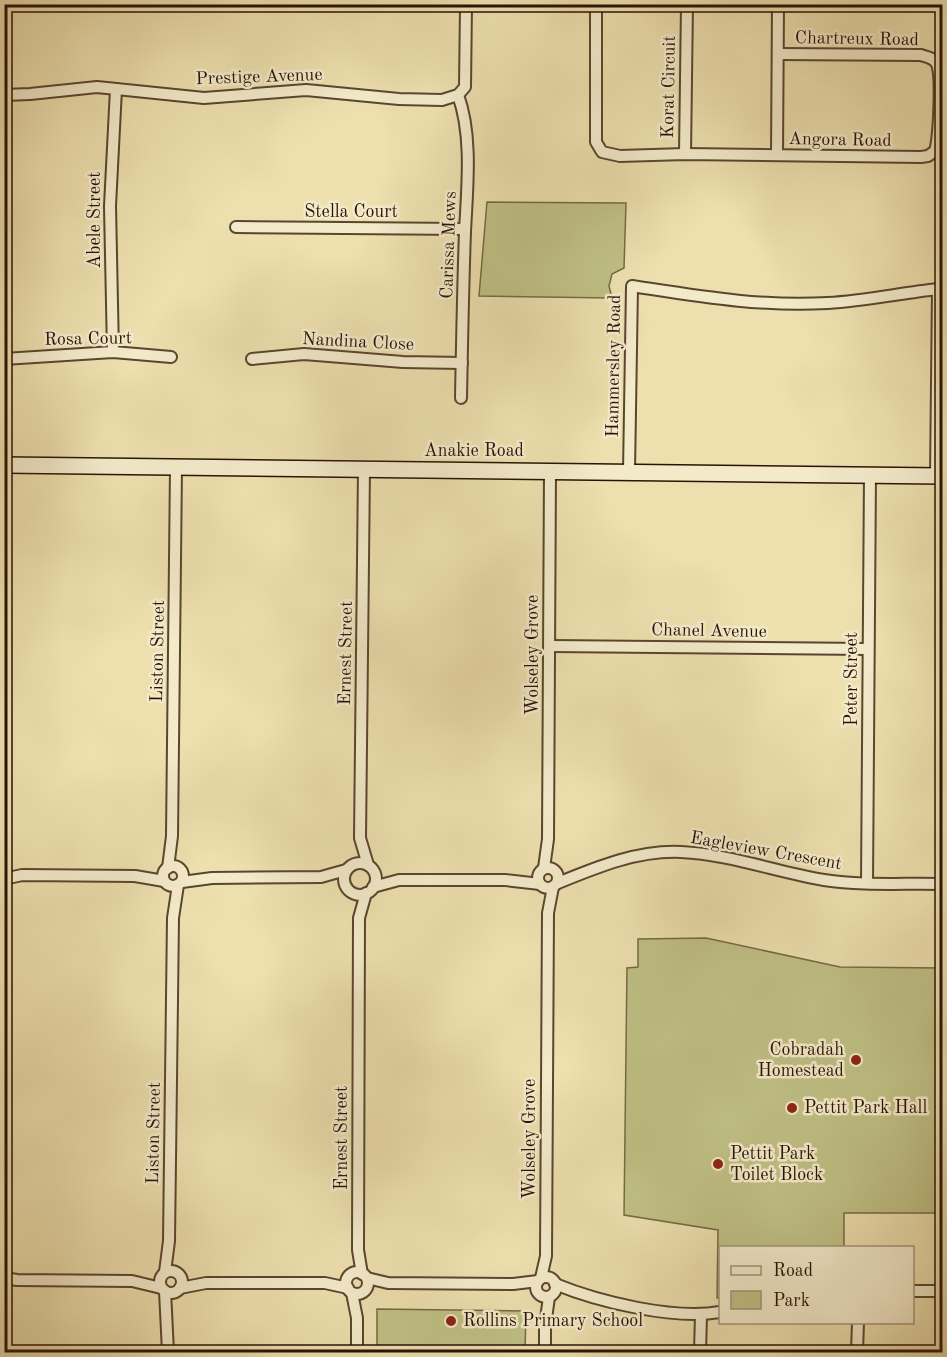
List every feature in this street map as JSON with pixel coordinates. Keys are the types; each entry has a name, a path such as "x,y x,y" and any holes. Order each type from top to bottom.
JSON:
{"main road":[{"name":"Anakie Road","path":"4,465 939,476"}],"street":[{"path":"458,95 465,87 466,4"},
{"name":"Korat Circuit","path":"596,4 596,142 602,152 620,156 685,154 687,4"},
{"path":"777,155 778,4"},
{"name":"Chartreux Road","path":"779,54 921,55 930,57 936,62 941,94"},
{"name":"Prestige Avenue","path":"4,94 30,94 97,87 204,98 306,90 399,99 442,100 458,95"},
{"name":"Abele Street","path":"113,352 110,206 116,88"},
{"name":"Angora Road","path":"685,154 928,156 935,151 937,145 941,94"},
{"name":"Carissa Mews","path":"458,95 464,110 466,125 467,195 461,398"},
{"name":"Stella Court","path":"236,227 465,229"},
{"name":"Hammersley Road","path":"629,472 632,286 712,299 794,303 828,303 938,289 939,476"},
{"name":"Rosa Court","path":"4,359 113,352 171,357"},
{"name":"Nandina Close","path":"252,359 304,354 403,362 462,363"},
{"name":"Liston Street","path":"170,1273 173,918 166,876 172,836 176,467"},
{"name":"Ernest Street","path":"349,867 360,838 364,469"},
{"name":"Wolseley Grove","path":"545,1353 550,471"},
{"name":"Peter Street","path":"867,883 870,475"},
{"name":"Chanel Avenue","path":"550,646 868,649"},
{"name":"Liston Street","path":"172,836 181,877 173,918"},
{"name":"Ernest Street","path":"360,838 371,869"},
{"name":"Eagleview Crescent","path":"370,890 399,880 548,878 587,872 625,858 680,852 714,855 823,880 848,883 942,884"},
{"path":"166,876 172,886 181,877 321,878 363,863 371,869 375,882 370,890 356,894 321,878"},
{"path":"166,876 173,866 181,877"},
{"path":"349,867 344,881 349,889"},
{"name":"Eagleview Crescent","path":"371,869 399,880"},
{"path":"4,870 22,875"},
{"path":"4,879 22,875 166,876"},
{"name":"Ernest Street","path":"349,889 359,918 357,1353"},
{"name":"Ernest Street","path":"359,918 370,890"},
{"path":"170,1273 182,1282 170,1290"},
{"path":"170,1273 159,1281 170,1290"},
{"path":"4,1278 132,1281 170,1273 206,1283"},
{"path":"4,1283 17,1280"},
{"path":"132,1281 170,1290 206,1283 513,1284 576,1292 643,1308 700,1315 719,1312"},
{"path":"168,1353 170,1290"},
{"path":"914,1291 942,1291"},
{"path":"700,1315 700,1353"},
{"path":"857,1353 858,1324"}],"green space":[{"path":"487,202 626,203 624,268 612,274 609,286 612,298 479,296"},
{"path":"706,938 840,967 940,968 938,1213 844,1213 844,1246 719,1246 719,1298 717,1298 718,1230 624,1215 627,968 638,967 638,939"},
{"name":"Rollins Primary School","path":"377,1309 526,1311 525,1352 377,1352"}],"place":[{"name":"Cobradah Homestead","path":"856,1060"},
{"name":"Pettit Park Hall","path":"792,1108"},
{"name":"Pettit Park Toilet Block","path":"718,1164"},
{"name":"Rollins Primary School","path":"451,1321"}]}
